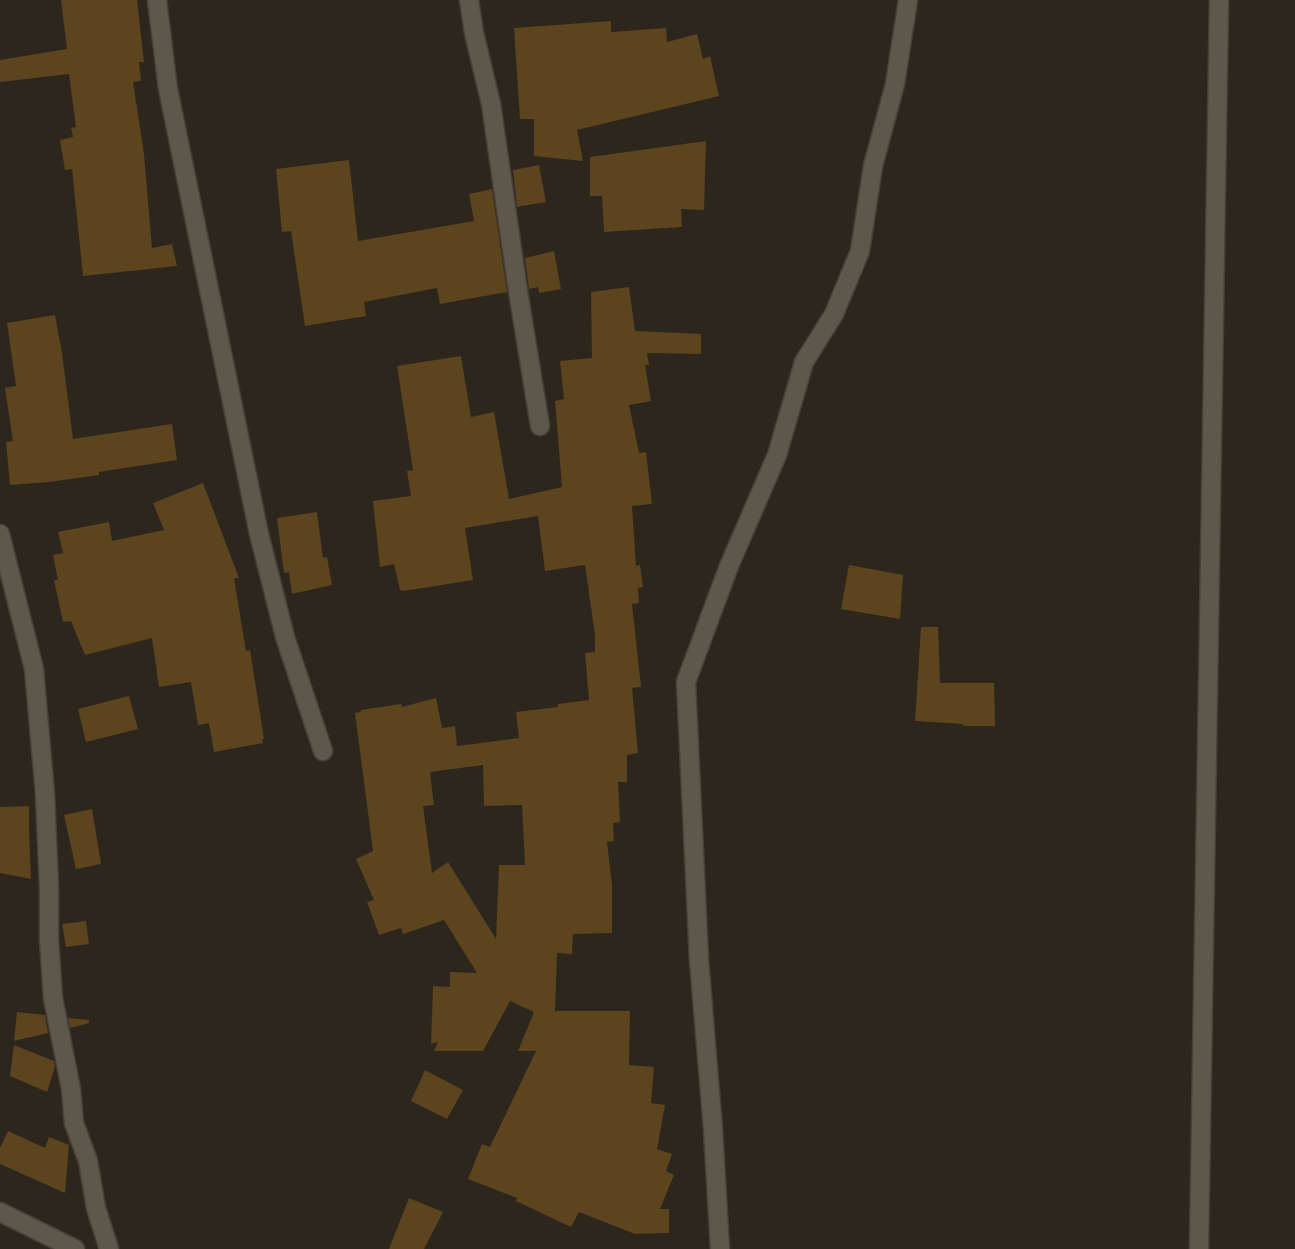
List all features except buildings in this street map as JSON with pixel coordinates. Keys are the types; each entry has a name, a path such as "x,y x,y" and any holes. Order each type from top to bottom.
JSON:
{"street":[{"path":"157,0 168,89 259,534 285,637 323,751"},
{"path":"469,0 474,33 491,104 540,426"},
{"path":"720,1249 714,1129 699,960 686,682 729,566 777,455 804,362 834,314 860,251 873,166 895,84 908,0"},
{"path":"1199,1249 1219,0"},
{"path":"0,536 34,669 45,794 53,998 74,1123 88,1161 96,1208 109,1249"},
{"path":"0,1212 75,1249"}]}
